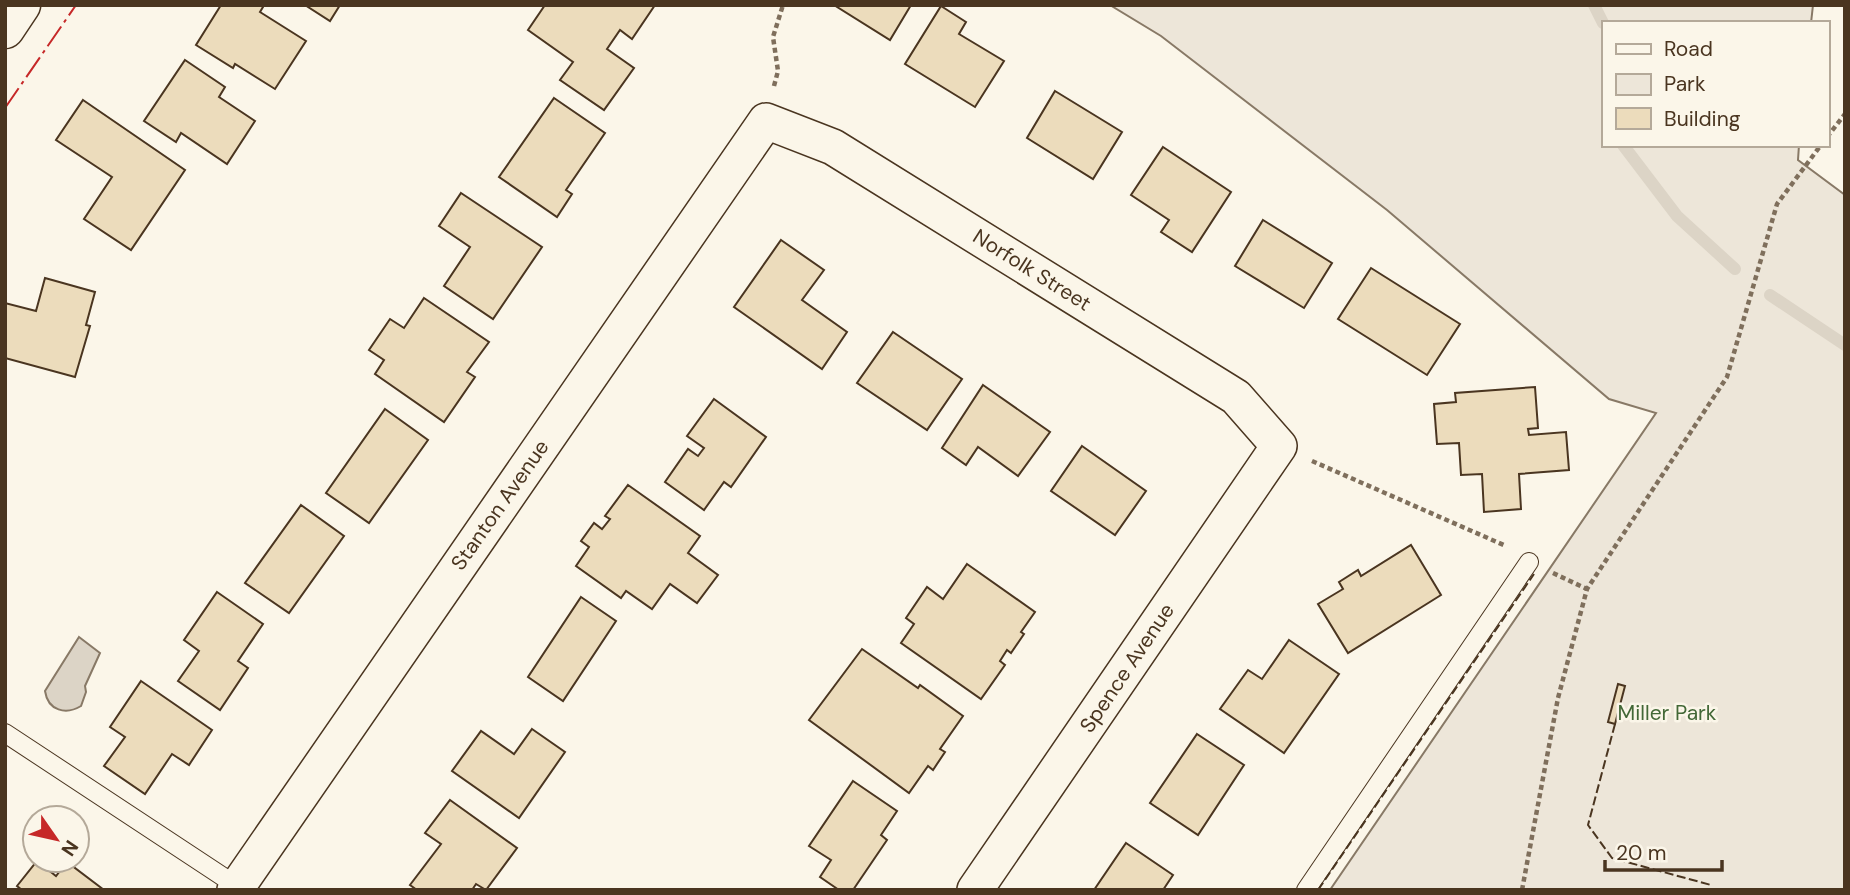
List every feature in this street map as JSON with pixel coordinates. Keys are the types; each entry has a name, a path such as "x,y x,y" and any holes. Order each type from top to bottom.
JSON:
{"main road":[{"path":"5,29 22,5"}],"street":[{"name":"Norfolk Street","path":"766,121 833,147 1236,397 1279,446"},
{"name":"Stanton Avenue","path":"236,888 766,121"},
{"name":"Spence Avenue","path":"975,890 1279,446"}],"lane":[{"path":"1306,890 1529,562"},
{"path":"5,733 236,888"}],"path":[{"path":"766,121 778,71 773,37 783,5"},
{"path":"1829,134 1845,114"},
{"path":"1522,890 1558,698 1587,589 1727,377 1777,204 1820,147"},
{"path":"1279,446 1514,549 1529,562 1587,589"}],"green space":[{"name":"Miller Park","path":"1110,5 1813,5 1811,21 1602,21 1602,147 1799,147 1798,160 1845,195 1845,890 1330,890 1656,413 1609,399 1387,210 1161,36"}],"shaded area":[{"path":"79,637 100,653 85,686 86,692 81,706 69,710 58,709 50,703 45,691"}],"building":[{"path":"221,5 260,5 263,7 260,12 306,41 275,89 235,64 233,68 196,45"},
{"path":"305,5 340,5 330,21"},
{"path":"545,5 655,5 632,39 620,30 607,49 634,68 604,110 560,80 573,62 528,30"},
{"path":"834,5 911,5 890,40"},
{"path":"941,6 966,22 959,34 1004,61 975,107 905,64"},
{"path":"185,60 225,87 219,97 255,121 227,164 181,133 176,142 144,121"},
{"path":"1055,91 1122,132 1093,179 1027,138"},
{"path":"554,98 605,133 566,190 572,194 557,217 499,177"},
{"path":"83,100 185,170 131,250 84,219 112,177 56,140"},
{"path":"1163,147 1231,192 1192,252 1161,232 1169,220 1131,195"},
{"path":"461,193 542,247 493,319 444,286 470,247 439,226"},
{"path":"1263,220 1332,263 1304,308 1235,266"},
{"path":"781,240 824,270 802,300 847,332 822,369 734,307"},
{"path":"1371,268 1460,324 1427,375 1338,319"},
{"path":"45,278 95,292 86,325 90,326 75,377 5,358 5,303 36,311"},
{"path":"424,298 489,342 467,372 475,377 444,422 375,374 384,360 369,350 390,319 404,328"},
{"path":"893,332 962,379 927,430 857,383"},
{"path":"983,385 1050,432 1018,476 978,447 966,465 942,448"},
{"path":"1535,387 1538,428 1528,429 1529,435 1566,432 1569,470 1519,474 1521,509 1484,512 1482,474 1461,475 1459,443 1437,444 1434,404 1456,402 1455,393"},
{"path":"714,399 766,437 731,487 724,482 704,510 665,482 688,449 698,456 704,448 687,436"},
{"path":"385,409 428,440 369,523 326,493"},
{"path":"1082,446 1146,491 1115,535 1051,491"},
{"path":"628,485 700,536 688,553 718,575 697,603 670,584 652,609 626,591 621,598 576,566 589,547 581,541 594,523 602,529 610,519 605,516"},
{"path":"301,505 344,536 289,613 245,583"},
{"path":"1411,545 1441,595 1348,653 1318,604 1343,589 1339,582 1358,570 1361,576"},
{"path":"967,564 1035,612 1011,653 1007,650 1000,661 1005,665 981,699 901,643 914,624 906,618 927,587 943,599"},
{"path":"217,592 263,624 238,661 248,668 220,710 178,681 199,651 184,640"},
{"path":"581,597 616,621 563,701 528,677"},
{"path":"1289,640 1339,674 1284,753 1220,709 1248,670 1262,679"},
{"path":"862,649 963,716 940,749 945,752 933,770 928,766 909,793 809,720"},
{"path":"141,681 212,730 189,765 172,754 145,794 104,766 125,737 110,727"},
{"path":"1618,684 1625,686 1615,724 1608,722"},
{"path":"532,729 565,752 519,818 452,771 481,731 514,754"},
{"path":"1197,734 1244,765 1198,835 1150,803"},
{"path":"853,781 897,811 881,835 887,840 853,890 839,890 820,877 831,860 809,846"},
{"path":"450,800 517,848 486,890 476,884 472,890 417,890 410,885 441,844 425,833"},
{"path":"1126,843 1173,875 1163,890 1094,890"},
{"path":"27,874 83,874 104,890 22,890 17,886"}],"waterway":[{"path":"1594,5 1602,21"},
{"path":"1625,147 1677,216 1735,269"},
{"path":"1770,295 1845,345"}],"fence":[{"path":"1318,890 1534,574"},
{"path":"1615,724 1588,825 1612,858 1711,885"}],"power":[{"path":"5,108 76,5"}]}
